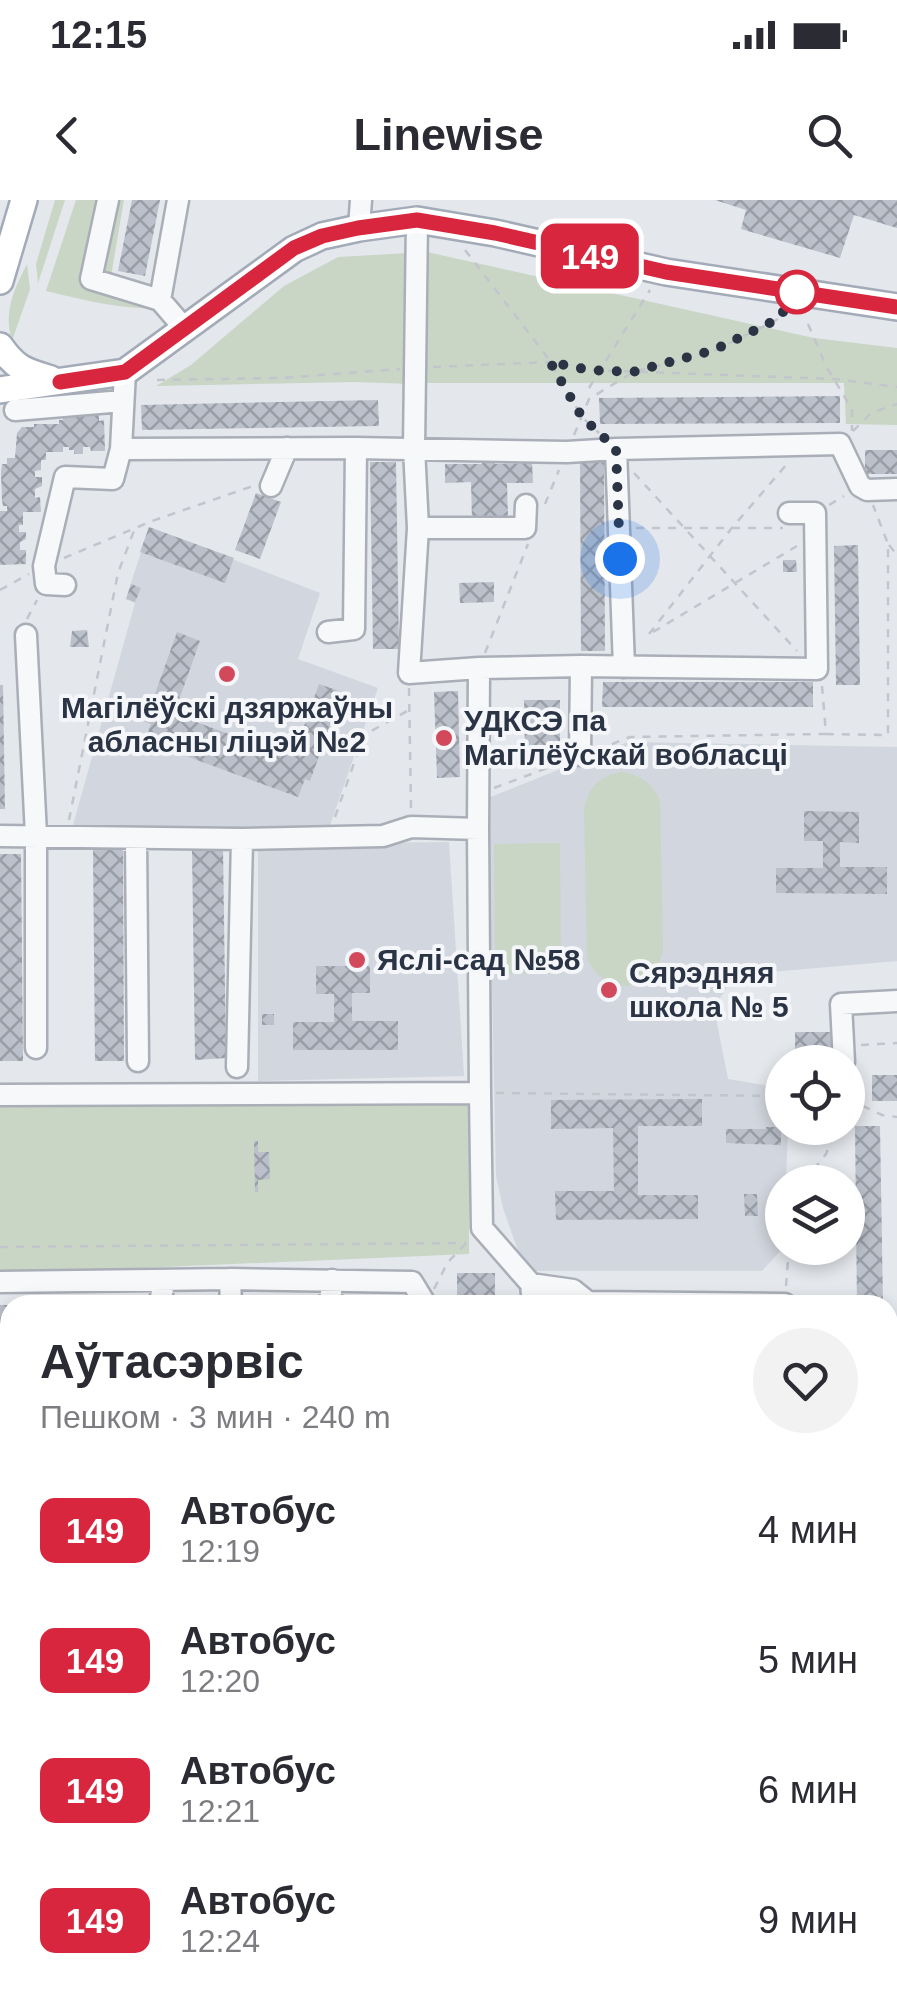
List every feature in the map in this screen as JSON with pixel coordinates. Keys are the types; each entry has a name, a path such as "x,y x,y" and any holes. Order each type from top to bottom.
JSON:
{"main road":[{"path":"0,282 24,200"},
{"path":"0,212 12,239"},
{"path":"8,400 60,382 125,372 294,248 322,236 417,220 495,233 666,272 897,307"},
{"path":"0,346 11,362 23,370 60,382"}],"lane":[{"path":"108,200 91,279 160,300 185,329"},
{"path":"160,300 178,200"},
{"path":"358,228 361,200"},
{"path":"417,220 414,448 418,528 408,673 581,666 817,669 815,513 785,520"},
{"path":"52,578 65,478 112,479 121,449 125,372"},
{"path":"8,400 123,401"},
{"path":"121,449 567,452 840,444 864,488 897,489"},
{"path":"272,482 288,448"},
{"path":"328,632 354,629 356,448"},
{"path":"616,449 624,666"},
{"path":"418,528 525,528 526,505"},
{"path":"26,636 36,835 36,1048"},
{"path":"580,756 581,666"},
{"path":"479,668 482,1228 532,1295 573,1290 578,1295"},
{"path":"0,836 242,839 383,836 411,827 478,829"},
{"path":"136,838 138,1060"},
{"path":"238,1067 242,839"},
{"path":"844,1045 842,1004 897,1000"},
{"path":"0,1095 480,1094"},
{"path":"162,1295 166,1280"},
{"path":"230,1280 231,1295"},
{"path":"331,1295 332,1280"},
{"path":"0,1282 412,1282 421,1295"}],"path":[{"path":"464,250 527,328 582,417 616,449 735,584 817,669 826,734"},
{"path":"590,388 650,290"},
{"path":"590,398 633,372 714,350 778,319"},
{"path":"808,324 852,408 852,432 871,413 897,404"},
{"path":"157,380 282,378 550,362 599,370 834,379 897,386"},
{"path":"803,445 649,634 815,536"},
{"path":"0,590 52,578 135,528 272,482"},
{"path":"827,507 864,488 888,544 897,554"},
{"path":"619,528 731,529 785,520"},
{"path":"66,836 118,573 135,528"},
{"path":"888,544 888,735"},
{"path":"26,636 27,617 52,578"},
{"path":"408,673 411,827"},
{"path":"328,837 364,735 409,710"},
{"path":"478,794 630,737 897,736"},
{"path":"865,1050 897,1043"},
{"path":"480,1094 765,1096"},
{"path":"865,1107 897,1117"},
{"path":"0,1248 466,1243 448,1262 432,1295"},
{"path":"786,1295 788,1265"}],"shaded area":[{"name":"Магілёўскі дзяржаўны абласны ліцэй №2","path":"149,527 320,593 298,659 378,688 329,828 73,825 135,603 126,599"},
{"name":"Сярэдняя школа № 5","path":"628,742 897,747 897,961 748,974 737,971 714,1008 728,1079 765,1085 765,1145 787,1145 787,1165 765,1165 767,1265 762,1271 525,1271 496,1176 488,798"},
{"name":"Яслі-сад №58","path":"449,842 464,1076 258,1081 258,844"}],"green space":[{"path":"55,200 65,200 38,283 36,264"},
{"path":"76,200 124,200 111,276 179,305 130,307 46,291"},
{"path":"427,252 814,338 897,348 897,425 846,424 844,383 422,383"},
{"path":"409,253 411,384 156,386 191,365 284,286 338,257"},
{"path":"27,264 30,289 12,341 9,311"},
{"path":"622,772 645,781 660,800 663,948 651,974 630,986 606,980 587,958 584,811 596,784"},
{"path":"560,843 561,974 495,974 494,844"},
{"path":"469,1105 469,1254 0,1274 0,1107"}],"building":[{"path":"132,200 160,200 145,276 118,271"},
{"path":"715,200 897,200 897,228 854,215 840,258 741,229 746,210"},
{"path":"840,396 840,423 600,424 599,398"},
{"path":"378,400 379,426 142,430 141,405"},
{"path":"99,414 99,421 104,420 105,451 83,447 83,454 74,454 74,450 63,447 63,452 46,452 41,470 35,471 35,477 42,477 42,486 35,489 41,512 23,512 23,525 19,525 19,532 26,532 20,550 26,550 26,564 0,565 0,511 7,511 2,500 2,464 7,464 7,458 15,458 17,433 34,424 59,424 63,415"},
{"path":"865,450 897,450 897,474 865,474"},
{"path":"495,458 495,464 532,463 533,483 507,483 508,519 472,520 471,482 445,483 445,464 482,464 482,459"},
{"path":"370,462 396,462 399,649 373,649"},
{"path":"604,462 605,651 581,651 580,463"},
{"path":"256,493 281,502 260,559 235,550"},
{"path":"149,527 234,558 225,583 140,552"},
{"path":"858,545 860,685 836,685 834,546"},
{"path":"783,560 796,560 797,572 783,572"},
{"path":"494,582 494,602 460,603 459,583"},
{"path":"131,584 141,588 135,602 126,599"},
{"path":"87,630 89,647 70,647 72,631"},
{"path":"177,632 200,641 174,714 293,757 319,684 342,692 310,781 305,779 298,797 145,741 151,724 145,722"},
{"path":"603,682 813,682 813,707 602,707"},
{"path":"3,685 5,809 0,809"},
{"path":"458,691 460,777 437,778 434,692"},
{"path":"524,700 560,700 560,749 525,749"},
{"path":"804,811 859,812 859,843 840,842 840,867 887,867 887,894 776,893 776,868 823,868 823,841 804,841"},
{"path":"223,848 226,1058 195,1060 192,849"},
{"path":"93,849 123,850 124,1061 95,1061"},
{"path":"0,854 21,854 23,1061 0,1061"},
{"path":"316,966 370,966 370,993 352,993 352,1021 398,1021 398,1050 293,1050 293,1022 334,1022 334,994 316,994"},
{"path":"262,1014 274,1014 274,1025 262,1025"},
{"path":"795,1032 831,1032 831,1045 795,1045"},
{"path":"872,1075 897,1075 897,1101 872,1101"},
{"path":"702,1099 702,1126 638,1126 638,1195 698,1195 698,1219 556,1220 555,1191 614,1191 613,1128 551,1129 551,1100"},
{"path":"865,1126 880,1126 883,1295 857,1295 857,1265 865,1265 865,1165 855,1165 855,1145 865,1145"},
{"path":"726,1129 765,1129 765,1144 726,1143"},
{"path":"254,1141 258,1141 258,1152 269,1152 270,1179 258,1180 258,1192 255,1192"},
{"path":"744,1194 757,1194 758,1216 745,1216"},
{"path":"457,1273 495,1273 495,1295 457,1295"}],"bus line":[{"name":"149","path":"60,382 125,372 294,248 322,236 417,220 495,233 637,267 897,307"}],"place":[{"name":"Магілёўскі дзяржаўны абласны ліцэй №2","path":"227,674"},
{"name":"УДКСЭ па Магілёўскай вобласці","path":"444,738"},
{"name":"Яслі-сад №58","path":"357,960"},
{"name":"Сярэдняя школа № 5","path":"609,990"}],"route":[{"path":"620,559 616,449 582,417 550,362 589,370 633,372 714,350 778,319 797,292"}]}
